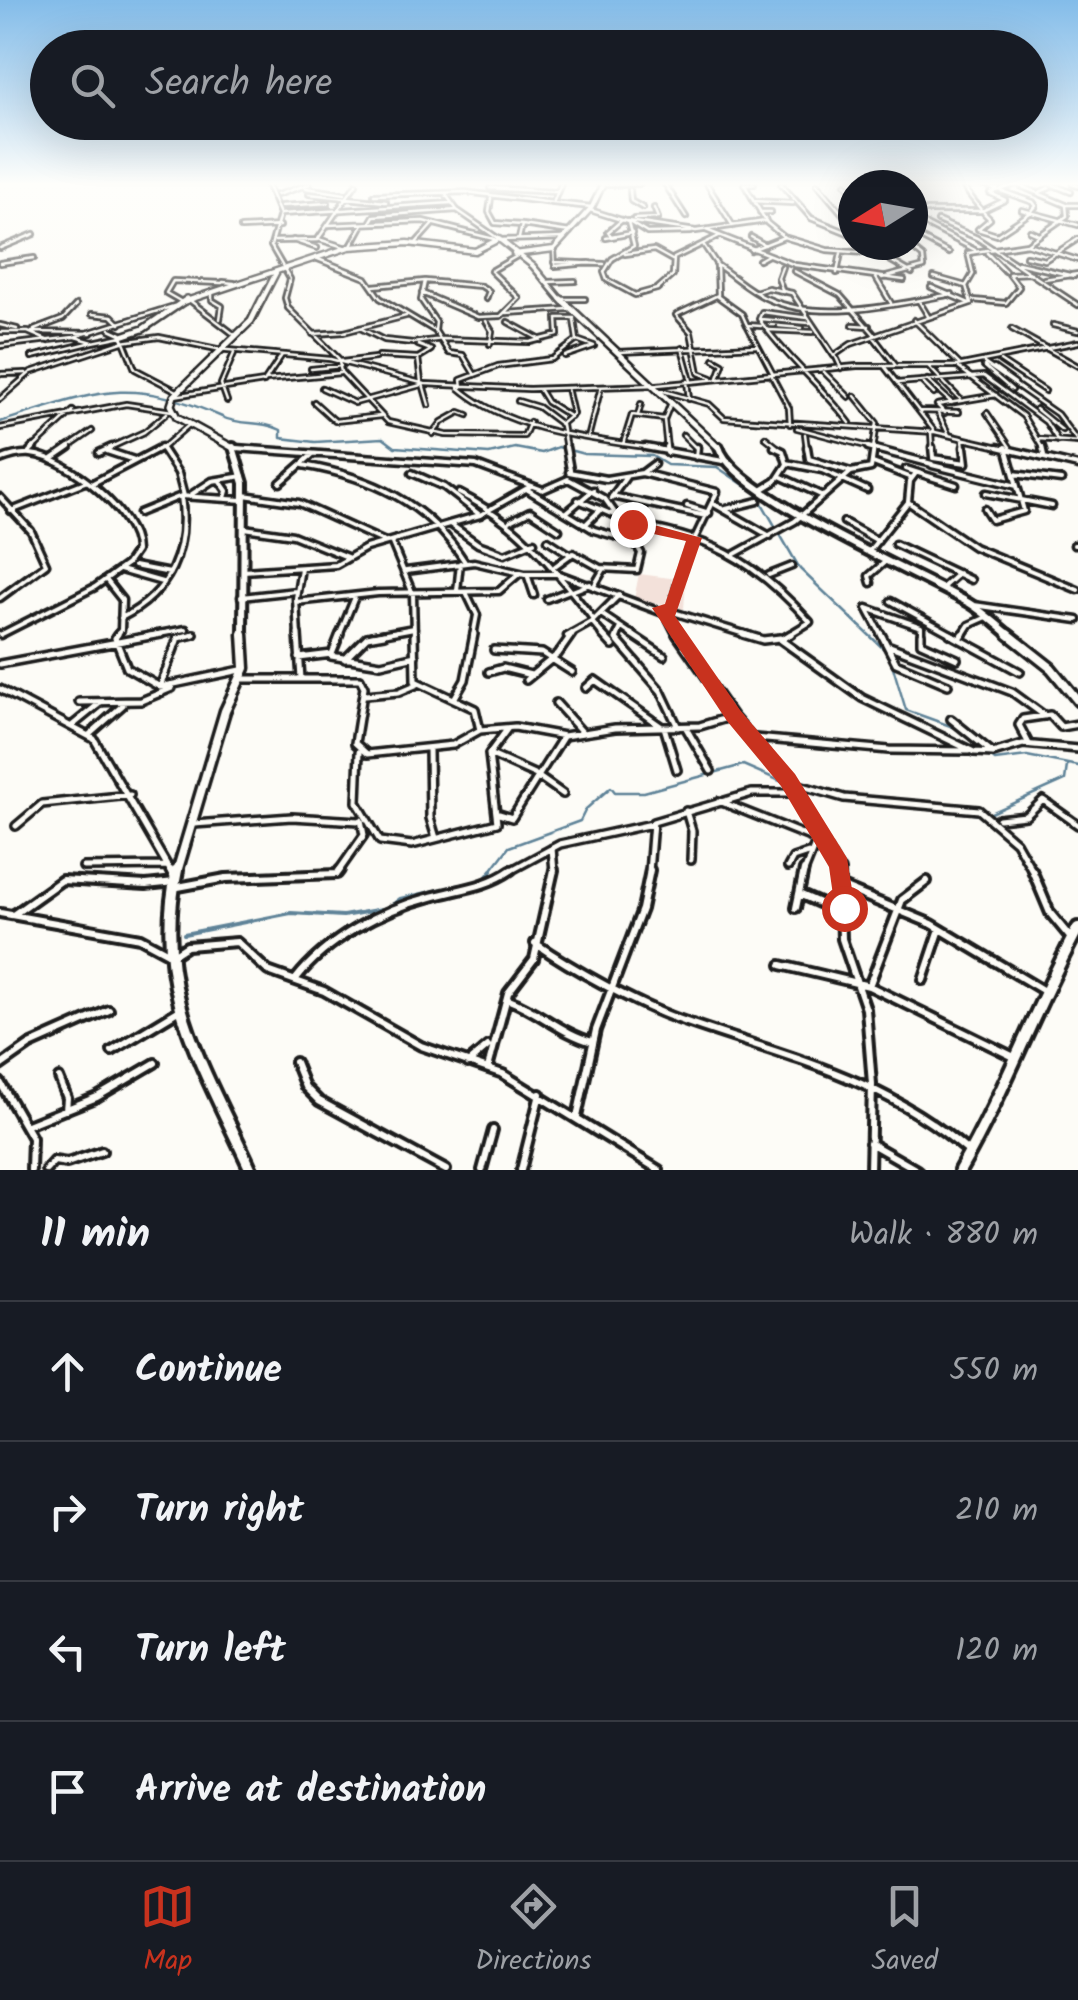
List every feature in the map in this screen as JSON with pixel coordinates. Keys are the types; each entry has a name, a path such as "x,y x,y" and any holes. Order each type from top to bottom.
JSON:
{"street":[{"path":"274,241 282,239"},
{"path":"0,374 31,372 123,339 188,298 318,258 348,247 353,239"},
{"path":"415,244 420,239"},
{"path":"498,239 547,282 574,317 718,443 723,461"},
{"path":"274,241 318,240 348,247 415,244 475,251 506,239"},
{"path":"506,313 519,298 490,271 516,255 554,249 563,239"},
{"path":"554,249 554,262 569,267 607,264 634,246 630,239"},
{"path":"672,260 714,239"},
{"path":"725,239 795,264 904,280"},
{"path":"754,239 765,245"},
{"path":"759,250 780,239"},
{"path":"790,239 838,251"},
{"path":"959,239 1004,271"},
{"path":"971,239 1044,280 1078,305"},
{"path":"971,302 966,286 973,274 968,253 1027,244 1034,239"},
{"path":"1013,262 1059,255 1078,239"},
{"path":"288,240 317,248"},
{"path":"962,240 969,240"},
{"path":"274,241 274,256 290,280 286,302 341,363 342,372"},
{"path":"928,242 948,252"},
{"path":"703,244 718,264 775,302 803,306 919,302 952,294"},
{"path":"1027,244 1078,260"},
{"path":"622,255 654,250 672,260"},
{"path":"759,260 768,255"},
{"path":"1026,256 1044,260"},
{"path":"0,263 34,258"},
{"path":"318,258 364,277 379,298 436,331 449,354 462,355 474,375"},
{"path":"607,264 607,280 643,296 672,277 672,260"},
{"path":"838,273 840,260"},
{"path":"889,260 912,274"},
{"path":"877,278 912,274 924,267 923,260"},
{"path":"1013,262 1076,275"},
{"path":"718,264 717,296 728,308 742,314 789,408 792,425"},
{"path":"783,292 778,280 784,268 795,264"},
{"path":"99,453 144,432 173,403 252,320 280,270"},
{"path":"814,279 821,270"},
{"path":"794,271 814,279 848,304 869,326 896,366"},
{"path":"932,287 990,306 1006,303 1018,288 1009,274 1031,273"},
{"path":"1044,280 1076,275"},
{"path":"877,278 891,303"},
{"path":"934,278 966,286"},
{"path":"178,304 166,293 172,281 234,283"},
{"path":"373,286 425,281 479,285 489,291 486,299"},
{"path":"425,281 421,301 436,322 436,331"},
{"path":"547,282 575,282"},
{"path":"211,291 212,300 222,306 220,319"},
{"path":"756,292 792,292 803,306 813,332 842,368"},
{"path":"422,294 442,297 464,316 485,319 506,313 569,309"},
{"path":"716,378 699,374 690,330 676,315 691,304 717,296"},
{"path":"188,298 207,318 220,319 236,336"},
{"path":"562,299 585,299"},
{"path":"286,302 292,302"},
{"path":"919,302 928,316"},
{"path":"835,357 847,346 874,335 971,302"},
{"path":"0,346 75,337 178,304"},
{"path":"31,332 63,320 76,306"},
{"path":"92,314 112,316 120,324"},
{"path":"312,334 360,328 406,316"},
{"path":"574,317 577,340"},
{"path":"413,343 442,339 490,344 541,340 558,335 557,318 574,317"},
{"path":"137,318 144,328"},
{"path":"813,332 759,318 763,328 822,386 853,425 856,443"},
{"path":"485,319 492,331 490,344"},
{"path":"744,321 748,326 763,328 809,320"},
{"path":"792,328 809,320"},
{"path":"914,320 1039,439 1044,455"},
{"path":"508,322 541,340"},
{"path":"799,322 802,330"},
{"path":"779,324 792,328"},
{"path":"0,325 31,332 91,333"},
{"path":"853,325 869,326"},
{"path":"1053,325 1078,331"},
{"path":"311,370 377,357 418,358 431,350 382,339 360,328"},
{"path":"1012,329 1078,366"},
{"path":"104,330 123,339 139,372 190,424 234,448 476,465 548,490 568,479 570,472 561,424 538,407 518,401"},
{"path":"0,332 22,331"},
{"path":"31,332 49,340"},
{"path":"75,337 93,342"},
{"path":"32,357 93,342 162,337 222,349 324,358 423,384 539,389 653,387 842,368 962,366 1078,342"},
{"path":"559,357 577,340"},
{"path":"461,380 498,366 559,357 594,346 577,340"},
{"path":"616,353 757,346"},
{"path":"1067,346 1075,350"},
{"path":"682,348 689,399"},
{"path":"227,402 222,389 235,350"},
{"path":"266,380 282,355"},
{"path":"320,368 324,358"},
{"path":"418,358 423,384 432,401 429,404"},
{"path":"714,359 723,364 716,378"},
{"path":"1000,361 1045,391"},
{"path":"984,363 1015,383"},
{"path":"984,363 1012,390"},
{"path":"984,363 1055,412 1078,442 1039,439"},
{"path":"884,366 933,432 932,462 925,476"},
{"path":"962,366 1054,430 1058,441"},
{"path":"930,367 962,401"},
{"path":"1000,372 1012,369"},
{"path":"460,370 460,387 471,402 562,432 667,454 723,461 803,516 972,605 1051,668 1078,702"},
{"path":"736,554 788,526 842,478 870,469 873,463 878,426 855,396 821,370"},
{"path":"0,399 31,372"},
{"path":"0,428 72,411 135,403 173,403 266,380 342,372 358,380 380,416"},
{"path":"898,383 980,376"},
{"path":"400,390 402,380"},
{"path":"921,380 934,394"},
{"path":"928,380 952,404"},
{"path":"322,388 352,402 423,384"},
{"path":"822,386 838,385"},
{"path":"588,438 601,387"},
{"path":"653,387 716,408 723,418 933,432 1078,466"},
{"path":"567,388 571,417"},
{"path":"539,389 547,402 571,417"},
{"path":"945,413 937,405 996,395"},
{"path":"831,400 855,396"},
{"path":"667,454 664,419 672,401"},
{"path":"314,402 335,421 380,416 433,434 522,437 530,422"},
{"path":"638,415 641,404"},
{"path":"1036,409 1062,430"},
{"path":"28,454 72,411"},
{"path":"919,411 960,412"},
{"path":"433,434 448,418 460,412 468,415"},
{"path":"937,413 950,435"},
{"path":"985,509 994,519 1022,512 1008,447 987,413"},
{"path":"623,444 632,415 664,419"},
{"path":"561,424 571,417"},
{"path":"11,511 89,483 160,448 190,424"},
{"path":"792,425 806,432 1018,486"},
{"path":"1054,430 1078,431"},
{"path":"51,460 92,431"},
{"path":"806,432 809,459 851,472"},
{"path":"683,435 697,445 696,458"},
{"path":"763,489 780,476 787,463 783,451 770,445 766,437"},
{"path":"932,462 966,463 963,439"},
{"path":"121,618 148,604 181,554 184,496 178,474 160,448"},
{"path":"171,973 175,883 187,825 227,705 246,668 240,597 244,571 243,476 234,448"},
{"path":"108,451 134,460"},
{"path":"0,460 28,454 51,460 89,483 134,531 136,551 106,580 0,635"},
{"path":"280,484 313,454"},
{"path":"787,463 842,478 867,490"},
{"path":"873,463 912,478"},
{"path":"642,473 654,464"},
{"path":"303,465 361,475 478,544 505,554 534,542"},
{"path":"906,469 956,485"},
{"path":"570,472 606,480 642,473 715,490 714,504 695,538 671,611"},
{"path":"412,473 444,488 480,516"},
{"path":"869,552 908,502 916,473"},
{"path":"1014,474 1060,480"},
{"path":"140,513 219,480 243,476"},
{"path":"610,499 626,476"},
{"path":"780,476 823,496"},
{"path":"568,479 610,499 707,515"},
{"path":"219,480 227,491 225,498"},
{"path":"244,571 332,566 388,541 480,516 532,486"},
{"path":"526,490 585,526 635,542"},
{"path":"567,512 593,490"},
{"path":"986,492 1052,506"},
{"path":"459,493 494,510 534,542 613,646"},
{"path":"184,496 266,494 305,502 388,541 406,570 413,594 418,684"},
{"path":"0,497 31,531 46,566 0,598"},
{"path":"548,540 604,569 637,570 641,557 610,499"},
{"path":"578,500 616,516"},
{"path":"726,509 758,501"},
{"path":"908,502 932,514 972,546 1028,573 1078,590"},
{"path":"714,504 770,536"},
{"path":"687,506 707,515"},
{"path":"585,526 600,510"},
{"path":"510,521 530,512 559,530"},
{"path":"844,522 878,540"},
{"path":"406,570 462,563 493,564 528,574 559,574 762,640 780,638 810,622 768,575 736,554 695,538 622,523"},
{"path":"446,525 462,563 456,591"},
{"path":"244,528 293,535 348,557"},
{"path":"895,544 971,580"},
{"path":"555,566 572,554"},
{"path":"871,583 868,576 886,561"},
{"path":"134,566 170,573"},
{"path":"768,575 792,566"},
{"path":"301,568 296,591 301,680"},
{"path":"547,598 592,585 604,569"},
{"path":"120,570 162,582"},
{"path":"942,588 959,572"},
{"path":"296,602 504,590 520,573"},
{"path":"528,574 534,595"},
{"path":"106,580 122,600 118,642 127,668 160,687 246,668"},
{"path":"240,597 296,591"},
{"path":"454,698 464,680 478,615 466,592"},
{"path":"490,672 505,668 528,678 552,659 566,638 593,621 619,595"},
{"path":"331,656 356,596"},
{"path":"892,601 1020,672"},
{"path":"972,605 1078,620"},
{"path":"948,686 896,663 867,607 912,622 924,629 921,644 957,659"},
{"path":"661,608 733,716 788,780 821,842 840,865 846,958 860,985 866,1009 872,1084 870,1170"},
{"path":"601,614 664,656"},
{"path":"912,622 917,614"},
{"path":"961,637 969,625 986,617"},
{"path":"345,659 367,637 388,630 415,628"},
{"path":"622,628 616,639 659,689 711,772"},
{"path":"0,664 186,630"},
{"path":"160,687 178,638 194,634"},
{"path":"780,638 862,698 974,752"},
{"path":"890,646 1012,692 1045,716"},
{"path":"494,650 538,652 572,672"},
{"path":"300,658 331,656 381,664 414,656"},
{"path":"356,660 356,677"},
{"path":"241,679 356,677 363,682 354,733 359,752 357,802 376,836 386,844 437,840 493,826 499,814 490,754 508,728"},
{"path":"586,688 594,680 663,727 677,770"},
{"path":"362,695 398,692 418,684 477,711 480,730"},
{"path":"78,702 150,699 176,686"},
{"path":"0,689 89,734 130,795 175,883"},
{"path":"89,734 126,702"},
{"path":"556,702 584,734"},
{"path":"73,725 100,703"},
{"path":"1029,744 1020,722 1050,715 1062,728 1078,724"},
{"path":"359,752 428,750 457,744 480,730 508,728 564,736 712,724 733,716"},
{"path":"951,719 990,754"},
{"path":"499,814 512,818 564,736"},
{"path":"753,738 990,754 1029,744 1078,749"},
{"path":"428,750 430,818 437,840"},
{"path":"490,754 536,775 562,794"},
{"path":"788,780 804,789 836,795 977,808 996,820 1030,860 1060,930 1076,939 1044,991 1016,1058 960,1170"},
{"path":"296,980 309,962 328,952 355,924 420,900 494,882 552,848 767,791 796,793"},
{"path":"16,826 42,804 130,795"},
{"path":"996,820 1026,816 1044,800 1078,825"},
{"path":"720,802 821,842"},
{"path":"686,810 692,831 690,860"},
{"path":"187,825 292,817 364,818"},
{"path":"12,914 62,880 146,885 337,874 364,834 364,818"},
{"path":"577,1116 611,984 631,946 642,909 652,856 652,824"},
{"path":"788,867 793,858 808,853 821,842"},
{"path":"488,1068 491,1044 517,977 534,959 535,943 554,891 552,848"},
{"path":"796,908 808,853"},
{"path":"83,866 168,866"},
{"path":"870,986 899,911 910,891 927,882"},
{"path":"844,888 940,929 1044,991"},
{"path":"800,894 844,914"},
{"path":"0,912 152,941 166,951 178,1011 251,1170"},
{"path":"923,980 940,929"},
{"path":"173,956 187,946 237,942 262,968 354,1006 420,1046 488,1068 540,1094 659,1170"},
{"path":"535,943 562,962 671,1016 752,1039 872,1084 920,1111 970,1152"},
{"path":"781,965 870,986 1016,1058"},
{"path":"508,1000 530,1008 573,1037 593,1042"},
{"path":"0,1066 30,1046 109,1010"},
{"path":"112,1051 178,1011"},
{"path":"468,1062 491,1044"},
{"path":"27,1126 66,1110 155,1062"},
{"path":"294,1062 300,1078 318,1102 446,1170"},
{"path":"58,1078 67,1098 66,1110"},
{"path":"0,1082 34,1144 31,1170"},
{"path":"522,1170 540,1094"},
{"path":"482,1170 493,1130"},
{"path":"870,1143 916,1170"},
{"path":"46,1170 54,1161 74,1162 102,1151"}],"shaded area":[{"path":"639,574 686,580 684,609 634,599"}],"waterway":[{"path":"0,422 86,396 134,392 189,404 229,420 274,427 281,430 281,438 315,442 383,438 395,447 489,454 515,448 542,453 558,447 584,454 652,456 667,465 717,467 756,493 800,569 889,654 906,710 956,728 984,750"},
{"path":"989,755 995,760 1027,756 1078,766"},
{"path":"490,872 509,847 580,821 586,809 611,787 615,792 644,792 743,765 787,784"},
{"path":"989,814 1065,780 1067,766"},
{"path":"797,788 833,798"},
{"path":"925,808 981,815"},
{"path":"184,934 291,913 343,916 388,908 400,899 484,880 492,870"}],"route":[{"path":"632,524 695,538 684,561 671,611 661,608 682,645 733,716 788,780 836,858 844,888 844,908"}]}
